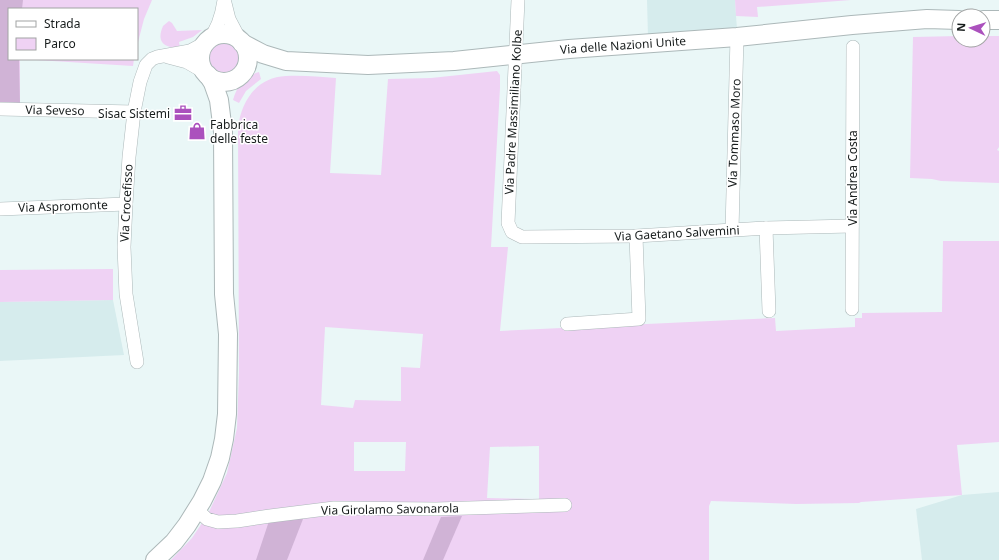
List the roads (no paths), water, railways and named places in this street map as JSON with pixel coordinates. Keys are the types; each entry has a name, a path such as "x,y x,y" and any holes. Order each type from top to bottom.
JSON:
{"street":[{"path":"224,0 229,19 246,50 248,58 229,101 224,132"},
{"path":"155,560 174,542 197,510 212,480 220,458 227,414 228,341 224,294 224,132 219,100 213,83 202,66 200,60 202,49 216,30 224,0"},
{"name":"Via Padre Massimiliano Kolbe","path":"508,223 518,0"},
{"name":"Via delle Nazioni Unite","path":"286,61 368,65 454,61 516,54 737,37 890,22 951,20"},
{"path":"206,42 213,37 225,34 233,36 263,54 286,61"},
{"name":"Via Tommaso Moro","path":"732,230 737,37"},
{"name":"Via Crocefisso","path":"137,362 126,294 124,247 129,157 134,112 144,68 152,59 190,51 206,42"},
{"name":"Via Andrea Costa","path":"852,309 853,47"},
{"path":"163,56 187,62 196,66 217,80 228,81 235,79 243,72 274,62 286,61"},
{"name":"Via Seveso","path":"0,109 134,112"},
{"name":"Via Aspromonte","path":"0,209 126,204"},
{"name":"Via Gaetano Salvemini","path":"508,223 512,232 522,237 636,236 766,228 852,226"},
{"path":"766,228 769,311"},
{"path":"567,324 639,319 636,236"},
{"path":"142,560 164,540 189,509 206,473 213,452 219,413 219,327 224,294"},
{"name":"Via Girolamo Savonarola","path":"197,510 207,519 218,522 237,521 334,508 436,509 565,505"}],"place":[{"name":"Sisac Sistemi","path":"183,113"},
{"name":"Fabbrica delle feste","path":"197,131"}]}
